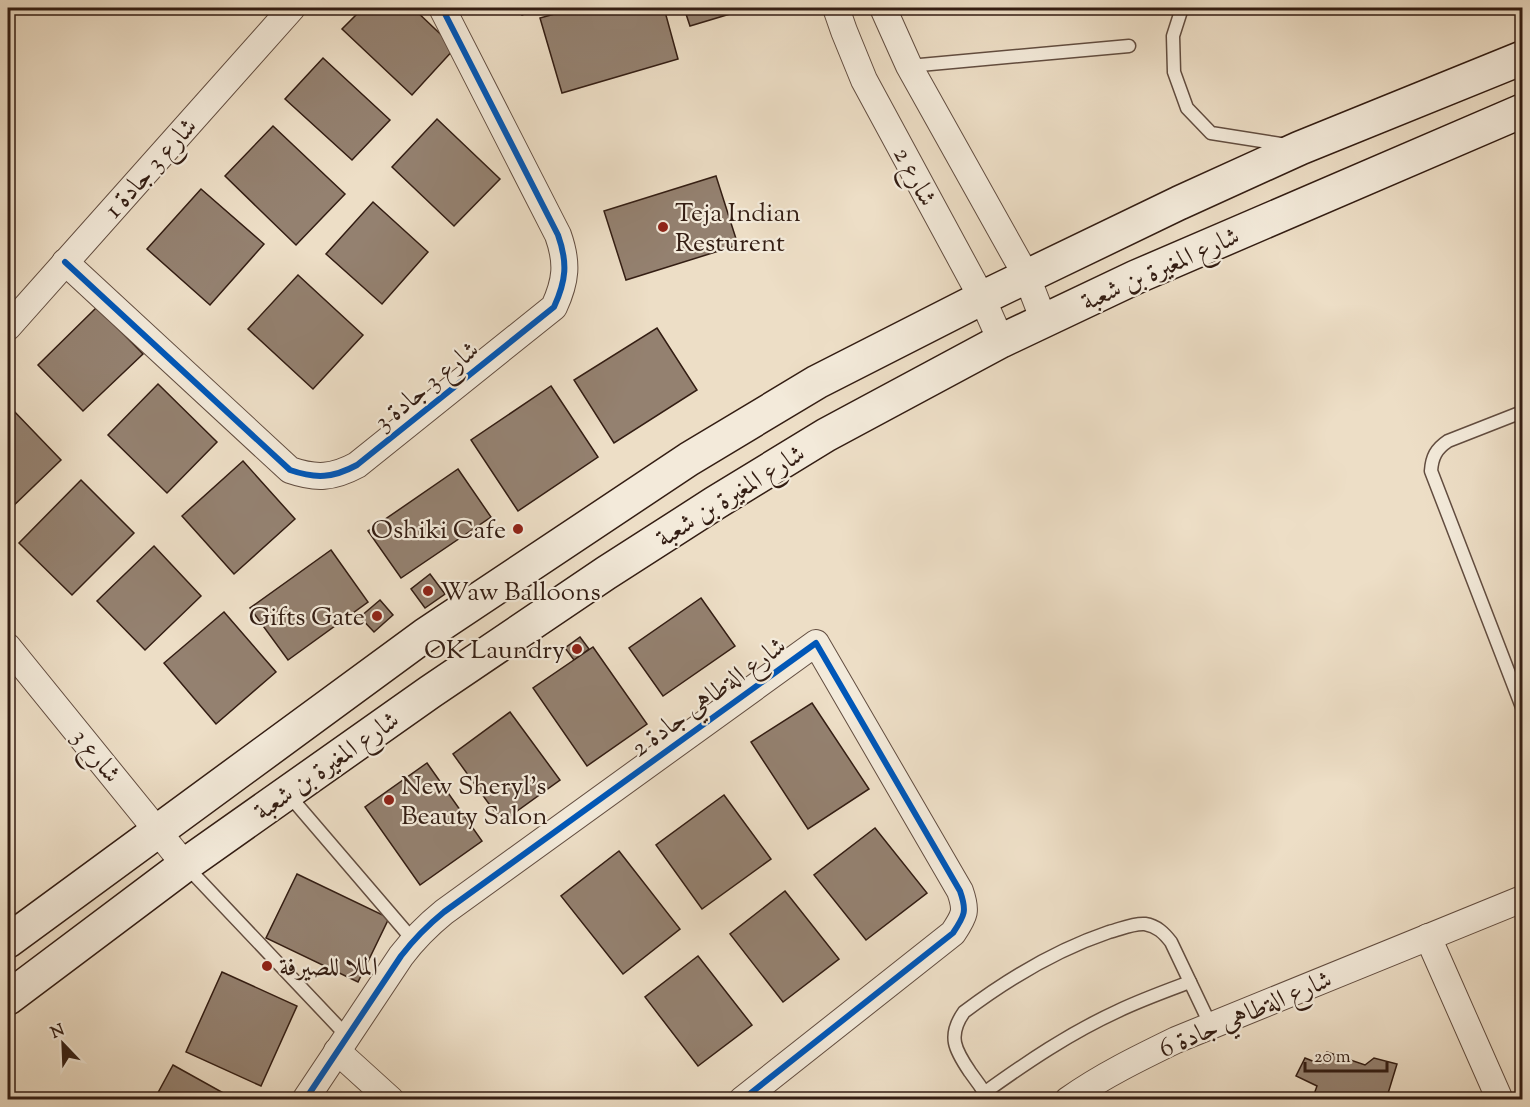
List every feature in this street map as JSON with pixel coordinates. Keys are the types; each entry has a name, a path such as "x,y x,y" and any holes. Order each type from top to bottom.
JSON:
{"main road":[{"name":"شارع المغيرة بن شعبة","path":"8,941 425,635 689,459 818,382 982,298 1179,203 1300,148 1522,58"},
{"name":"شارع المغيرة بن شعبة","path":"8,998 185,865 430,692 606,573 826,435 1001,341 1136,277 1522,111"}],"street":[{"name":"شارع 3 جادة 1","path":"8,327 292,8"},
{"name":"شارع 3 جادة 3","path":"65,262 290,470 313,476 325,476 357,465 554,308 565,276 565,262 558,235 442,8"},
{"name":"شارع 2","path":"836,8 864,80 982,298 1001,341"},
{"name":"شارع 2","path":"883,8 909,66 1027,277 1044,321"},
{"name":"شارع الةطاهي جادة 2","path":"305,1100 389,972 413,940 444,912 816,643 960,891 964,905 962,920 953,933 742,1100"},
{"name":"شارع 3","path":"8,647 185,865"},
{"name":"شارع الةطاهي جادة 6","path":"1068,1100 1109,1074 1176,1040 1522,899"},
{"path":"1428,937 1500,1100"},
{"path":"342,1043 391,1100"}],"lane":[{"path":"1182,8 1173,36 1174,72 1187,108 1211,132 1300,148"},
{"path":"909,66 1129,46"},
{"path":"1522,412 1448,441 1440,446 1431,462 1431,471 1522,707"},
{"path":"287,793 413,940"},
{"path":"185,865 342,1043"},
{"path":"1190,981 1117,1011 1083,1029 1024,1064 987,1096 959,1056 956,1047 955,1028 959,1019 964,1012 989,993 1041,961 1098,936 1137,924 1147,924 1156,928 1171,942 1190,981 1211,1026"}],"building":[{"path":"363,8 413,8 455,48 412,95 342,29"},
{"path":"518,8 539,8 522,15"},
{"path":"576,8 664,8 678,59 562,93 540,18"},
{"path":"684,8 750,8 690,26"},
{"path":"323,58 390,120 352,160 285,99"},
{"path":"437,119 500,179 454,226 392,167"},
{"path":"273,126 345,194 296,245 225,176"},
{"path":"716,176 738,245 626,280 604,211"},
{"path":"201,189 264,244 210,305 147,249"},
{"path":"373,202 428,252 382,304 326,254"},
{"path":"298,275 363,335 313,389 248,329"},
{"path":"97,307 143,354 83,411 38,365"},
{"path":"657,328 697,390 614,443 574,380"},
{"path":"158,384 217,442 167,493 108,435"},
{"path":"551,386 598,457 518,511 471,440"},
{"path":"11,408 61,460 8,511 8,412"},
{"path":"243,461 295,519 234,574 182,516"},
{"path":"458,469 491,517 401,578 368,531"},
{"path":"81,480 134,533 72,595 19,543"},
{"path":"154,546 201,596 145,650 97,601"},
{"path":"331,550 368,602 288,660 250,608"},
{"name":"Waw Balloons","path":"430,574 445,594 425,608 411,589"},
{"path":"701,598 735,646 663,696 629,648"},
{"name":"Gifts Gate","path":"380,600 393,615 374,632 360,617"},
{"path":"224,612 276,672 216,724 164,663"},
{"name":"OK Laundry","path":"580,637 589,649 574,660 565,648"},
{"path":"593,647 647,724 587,766 533,688"},
{"path":"812,703 869,789 808,829 751,742"},
{"path":"510,712 560,780 502,822 453,754"},
{"path":"427,763 482,841 420,885 365,807"},
{"path":"724,795 771,859 702,909 656,845"},
{"path":"875,828 927,893 866,940 814,875"},
{"path":"619,851 680,929 623,974 561,896"},
{"path":"297,874 389,918 358,982 266,938"},
{"path":"785,891 839,959 783,1002 730,934"},
{"path":"698,956 752,1025 698,1066 645,997"},
{"path":"222,972 297,1006 261,1086 186,1052"},
{"path":"1327,1052 1365,1065 1374,1058 1397,1064 1386,1100 1312,1100 1317,1086 1296,1076 1305,1058 1320,1064"},
{"path":"173,1065 236,1100 154,1100"}],"cycle path":[{"path":"65,262 290,470 324,476 340,473 357,465 554,307 563,280 564,263 558,235 442,8"},
{"path":"305,1100 401,956 432,922 816,643 960,891 964,913 953,933 742,1100"}],"place":[{"name":"Teja Indian Resturent","path":"663,227"},
{"name":"Oshiki Cafe","path":"518,529"},
{"name":"Waw Balloons","path":"428,591"},
{"name":"Gifts Gate","path":"377,616"},
{"name":"OK Laundry","path":"577,649"},
{"name":"New Sheryl's Beauty Salon","path":"389,800"},
{"name":"الملا للصيرفة","path":"267,966"}]}
